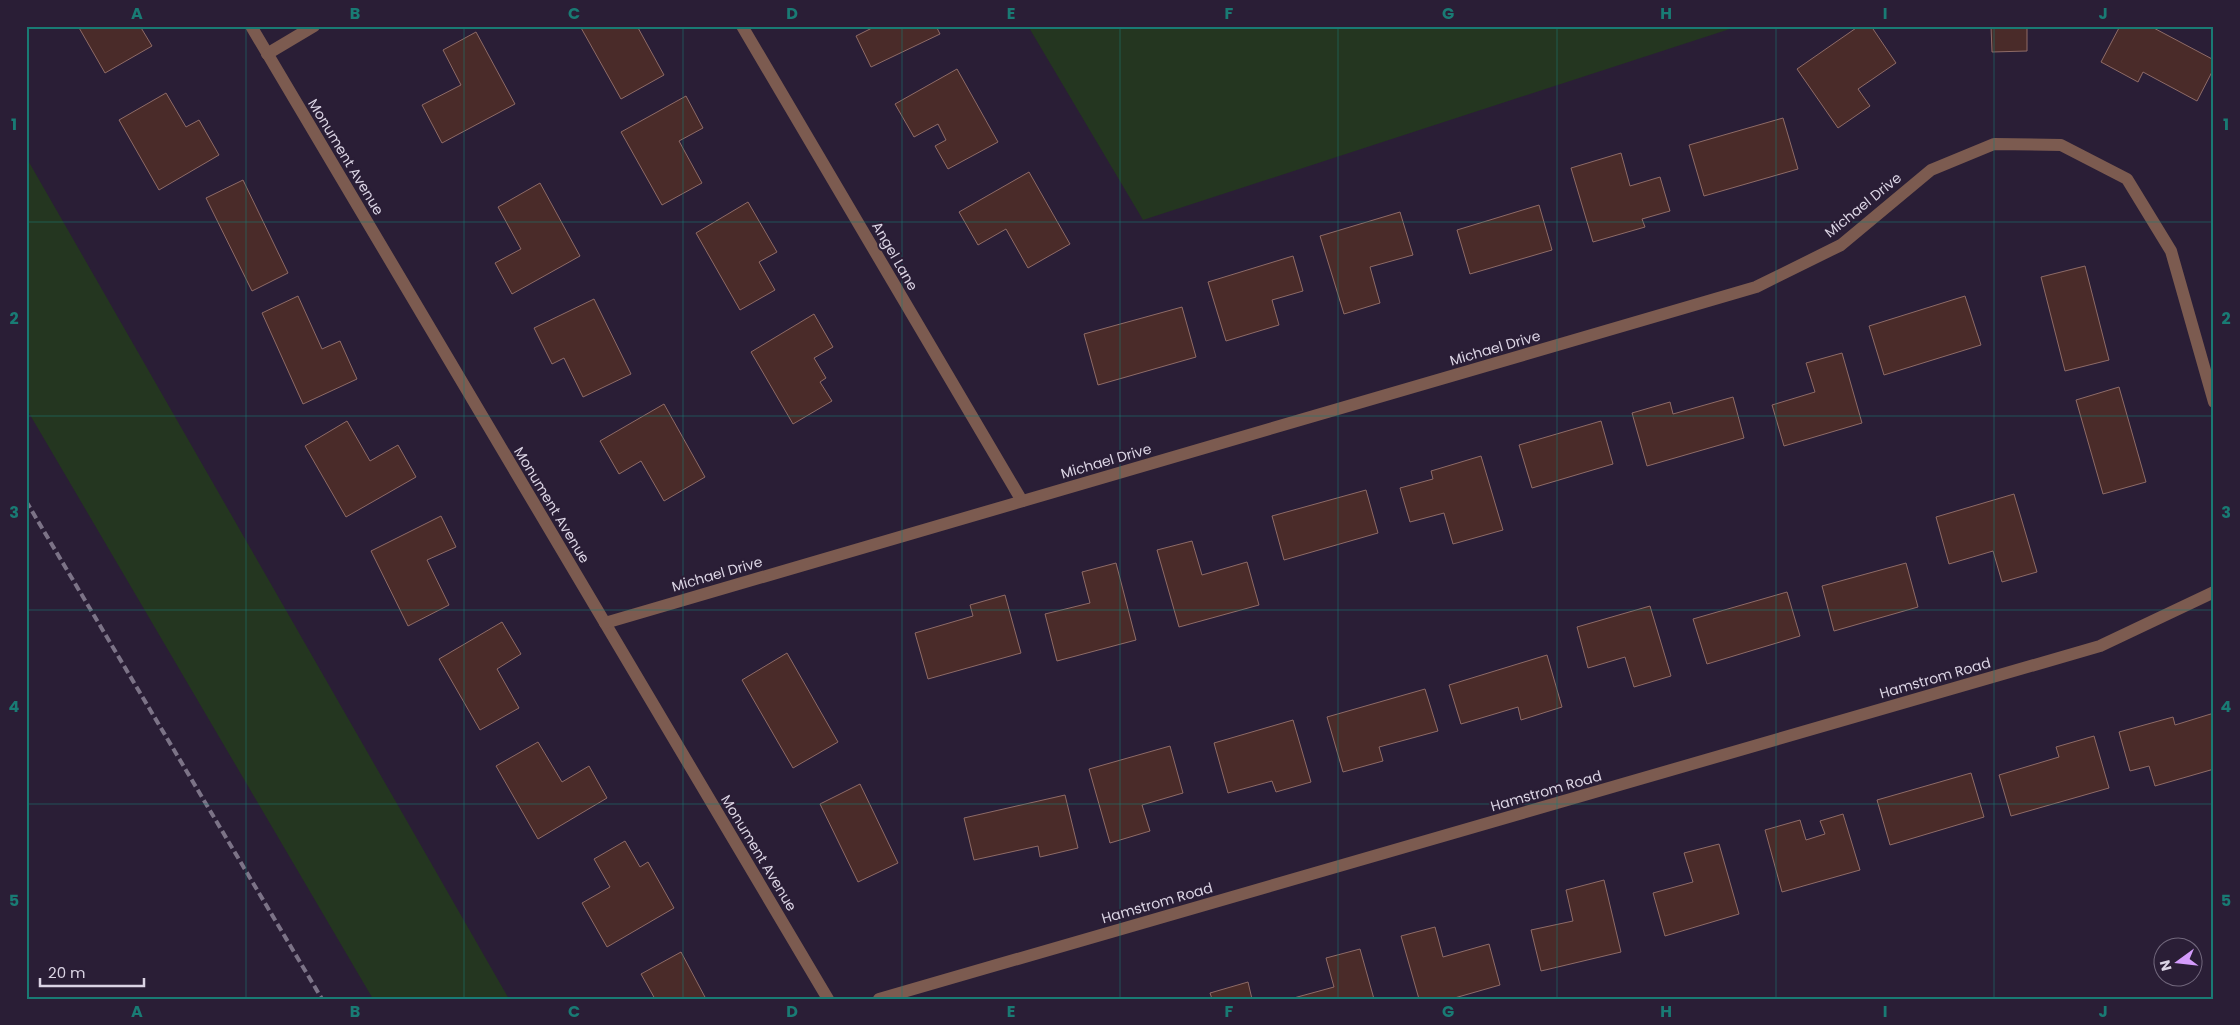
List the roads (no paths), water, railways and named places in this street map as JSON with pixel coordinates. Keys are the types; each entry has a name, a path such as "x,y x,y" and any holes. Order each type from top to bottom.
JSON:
{"street":[{"name":"Monument Avenue","path":"251,26 828,999"},
{"path":"267,54 314,26"},
{"name":"Angel Lane","path":"742,26 1022,502"},
{"name":"Michael Drive","path":"605,623 1756,287 1841,246 1931,170 1994,144 2061,145 2127,179 2171,251 2214,402"},
{"name":"Hamstrom Road","path":"879,999 2100,646 2214,592"}],"railway":[{"path":"26,501 322,999"}]}
